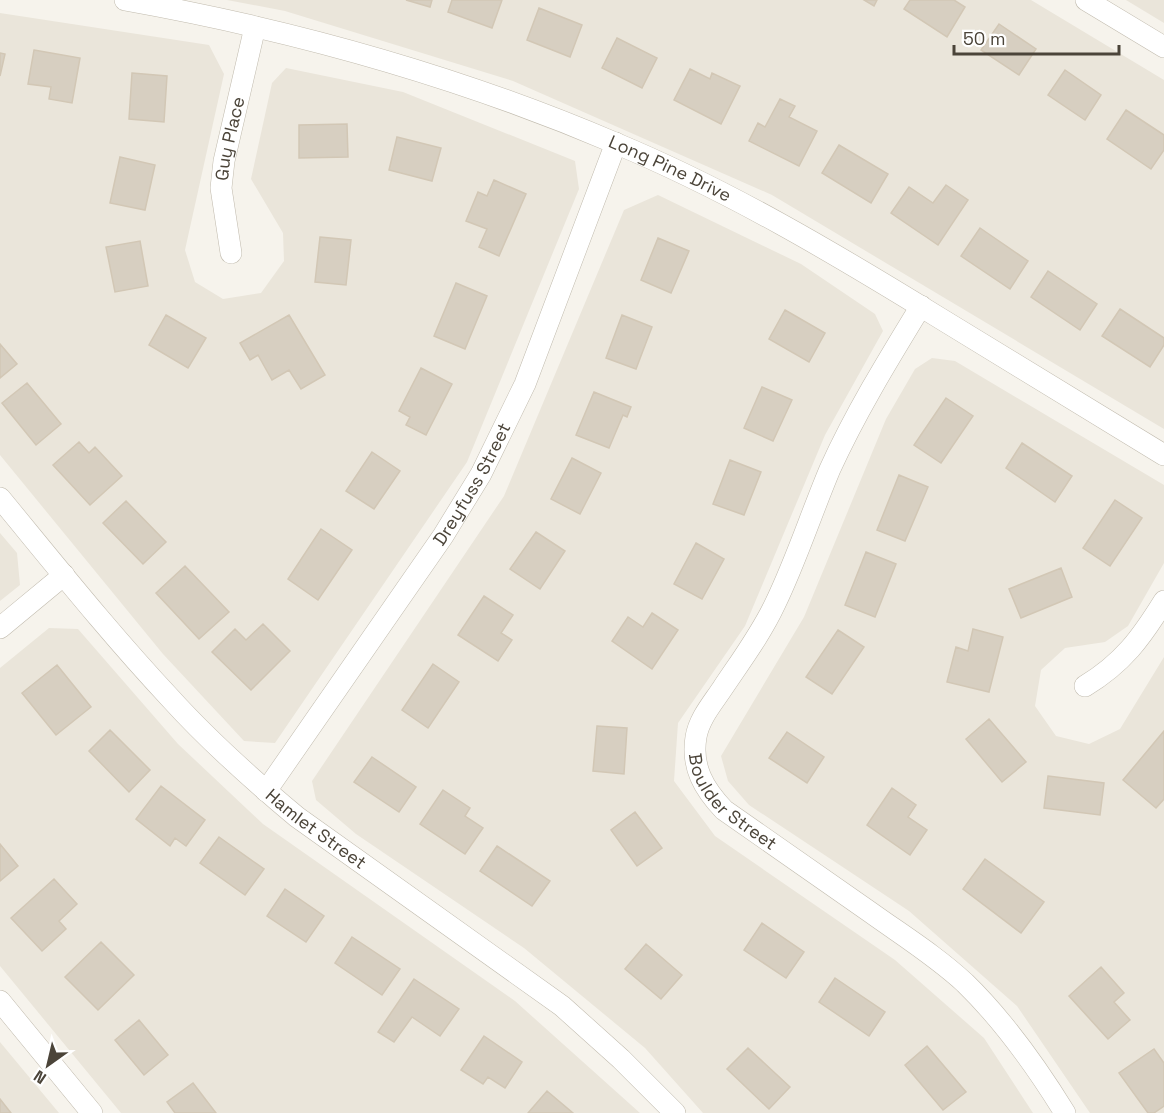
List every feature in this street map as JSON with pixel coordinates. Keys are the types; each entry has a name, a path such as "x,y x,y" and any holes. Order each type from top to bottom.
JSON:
{"street":[{"name":"Long Pine Drive","path":"125,0 180,10 336,46 444,79 616,143 765,216 857,268 1164,455"},
{"path":"1086,0 1164,47"},
{"name":"Guy Place","path":"231,253 221,188 224,160 255,27"},
{"name":"Dreyfuss Street","path":"266,790 443,536 481,474 525,384 616,143"},
{"name":"Boulder Street","path":"921,306 862,404 830,469 775,605 702,718 696,736 695,759 700,778 708,794 724,810 930,955 963,981 1015,1038 1039,1070 1065,1113"},
{"name":"Hamlet Street","path":"0,498 173,702 266,790 297,817 562,1006 621,1059 675,1113"},
{"path":"0,628 64,575"},
{"path":"1084,686 1106,674 1130,651 1164,601"},
{"path":"0,1001 92,1113"}],"shaded area":[{"path":"227,0 1031,0 1164,80 1164,429 772,195 513,81 285,11"},
{"path":"1126,0 1164,0 1164,23"},
{"path":"0,13 209,45 224,74 185,250 195,282 223,299 261,293 284,261 283,233 251,179 272,83 286,68 403,92 575,161 579,189 467,462 275,743 244,741 163,654 0,455"},
{"path":"658,195 801,264 875,314 883,331 825,435 745,626 678,723 674,781 715,836 895,960 984,1038 1033,1113 703,1113 645,1048 524,948 356,834 316,800 312,781 504,496 624,210"},
{"path":"932,358 955,361 1164,485 1164,563 1128,626 1105,642 1065,648 1041,670 1035,706 1056,736 1089,744 1120,729 1164,657 1164,1113 1090,1113 1017,1006 909,911 749,805 728,781 721,756 804,617 886,419 915,369"},
{"path":"0,533 17,553 20,585 0,601"},
{"path":"49,628 78,629 178,744 263,824 515,1001 640,1113 121,1113 0,966 0,668"},
{"path":"0,1042 59,1113 0,1113"}],"building":[{"path":"406,0 432,0 430,7"},
{"path":"452,0 502,0 492,28 448,12"},
{"path":"864,0 877,0 874,6"},
{"path":"910,0 954,0 965,7 947,37 904,9"},
{"path":"539,8 582,25 570,57 527,40"},
{"path":"999,24 1036,49 1019,75 981,50"},
{"path":"617,38 657,58 642,88 602,68"},
{"path":"34,50 80,58 72,103 49,99 51,87 28,84"},
{"path":"0,53 5,54 0,76"},
{"path":"690,69 710,79 712,73 740,86 721,124 674,100"},
{"path":"1065,70 1101,95 1085,120 1048,95"},
{"path":"132,73 167,76 164,122 129,119"},
{"path":"780,99 795,106 789,117 817,131 799,166 749,141 758,123 765,127"},
{"path":"1126,110 1164,135 1164,150 1151,169 1107,139"},
{"path":"347,124 348,157 299,158 299,125"},
{"path":"397,137 441,148 432,181 389,170"},
{"path":"839,145 888,174 871,203 822,173"},
{"path":"120,157 155,165 145,210 110,203"},
{"path":"494,180 526,194 499,256 479,247 487,229 466,221 478,192 487,196"},
{"path":"946,185 968,200 938,245 891,213 909,187 933,203"},
{"path":"980,228 1028,261 1010,289 961,256"},
{"path":"320,237 351,240 346,285 315,282"},
{"path":"658,238 689,251 671,293 641,280"},
{"path":"140,241 148,286 115,292 106,247"},
{"path":"1048,271 1097,304 1080,330 1031,297"},
{"path":"456,283 487,296 465,349 434,336"},
{"path":"1120,309 1164,338 1164,345 1150,367 1102,336"},
{"path":"785,310 825,333 809,362 769,339"},
{"path":"166,315 206,338 188,368 149,345"},
{"path":"289,315 325,375 301,389 289,370 272,380 258,355 250,360 240,343"},
{"path":"622,315 652,327 636,369 606,358"},
{"path":"0,344 17,364 0,378"},
{"path":"421,368 452,384 426,435 406,425 410,417 399,411"},
{"path":"27,383 61,424 36,445 2,403"},
{"path":"762,387 792,400 773,441 744,428"},
{"path":"594,392 631,407 627,417 623,415 609,448 576,435"},
{"path":"946,398 973,416 941,463 914,445"},
{"path":"79,442 89,453 95,447 122,476 90,505 53,465"},
{"path":"1022,443 1072,476 1055,502 1006,468"},
{"path":"372,452 400,471 374,509 346,491"},
{"path":"572,458 601,473 580,514 551,499"},
{"path":"730,460 761,472 744,515 713,504"},
{"path":"899,475 928,487 905,541 877,530"},
{"path":"1115,500 1142,518 1110,566 1083,548"},
{"path":"126,501 166,542 143,564 103,523"},
{"path":"321,529 352,550 318,600 288,579"},
{"path":"536,532 565,551 540,589 510,569"},
{"path":"696,543 724,559 702,599 674,584"},
{"path":"866,552 896,564 875,617 845,605"},
{"path":"185,566 229,612 199,639 156,593"},
{"path":"1061,568 1072,597 1021,618 1009,589"},
{"path":"484,596 513,615 501,633 512,640 498,661 458,635"},
{"path":"652,613 678,630 652,669 612,641 628,617 643,627"},
{"path":"263,624 290,651 251,690 212,652 235,629 246,640"},
{"path":"973,629 1003,637 989,692 947,682 956,647 968,651"},
{"path":"838,630 864,647 832,694 806,677"},
{"path":"433,664 459,682 428,728 402,710"},
{"path":"57,665 91,707 56,735 22,693"},
{"path":"989,719 1026,762 1002,782 966,739"},
{"path":"597,726 627,728 624,774 593,771"},
{"path":"110,730 150,770 129,792 89,751"},
{"path":"1164,731 1164,799 1156,808 1123,780"},
{"path":"787,732 824,757 807,783 769,758"},
{"path":"372,757 416,787 399,812 354,782"},
{"path":"1048,776 1104,783 1100,815 1044,808"},
{"path":"161,786 205,820 186,846 175,838 170,846 136,819"},
{"path":"892,788 916,805 908,817 927,830 910,855 867,825"},
{"path":"443,790 470,808 465,816 483,828 465,854 420,824"},
{"path":"635,812 662,848 637,866 611,830"},
{"path":"219,837 264,869 245,895 200,863"},
{"path":"0,844 18,866 0,881"},
{"path":"497,846 550,881 532,906 480,871"},
{"path":"985,859 1044,902 1021,933 963,889"},
{"path":"54,879 77,904 59,921 66,929 42,951 11,918"},
{"path":"285,889 324,916 306,942 267,916"},
{"path":"762,923 804,952 786,978 744,950"},
{"path":"352,937 400,969 382,995 335,963"},
{"path":"101,942 134,975 98,1010 65,977"},
{"path":"646,944 682,975 661,999 625,969"},
{"path":"1101,967 1124,993 1114,1002 1130,1020 1108,1039 1069,996"},
{"path":"835,978 885,1012 869,1036 819,1002"},
{"path":"414,979 459,1009 440,1036 412,1017 394,1042 378,1032"},
{"path":"139,1020 168,1055 144,1075 115,1040"},
{"path":"484,1036 522,1062 505,1088 488,1077 483,1084 461,1070"},
{"path":"927,1046 966,1092 943,1110 905,1065"},
{"path":"748,1048 790,1087 769,1109 727,1069"},
{"path":"1154,1049 1164,1063 1164,1106 1154,1113 1148,1113 1119,1073"},
{"path":"193,1083 216,1113 175,1113 167,1102"},
{"path":"547,1091 573,1113 528,1113"},
{"path":"0,1099 11,1113 0,1113"}]}
